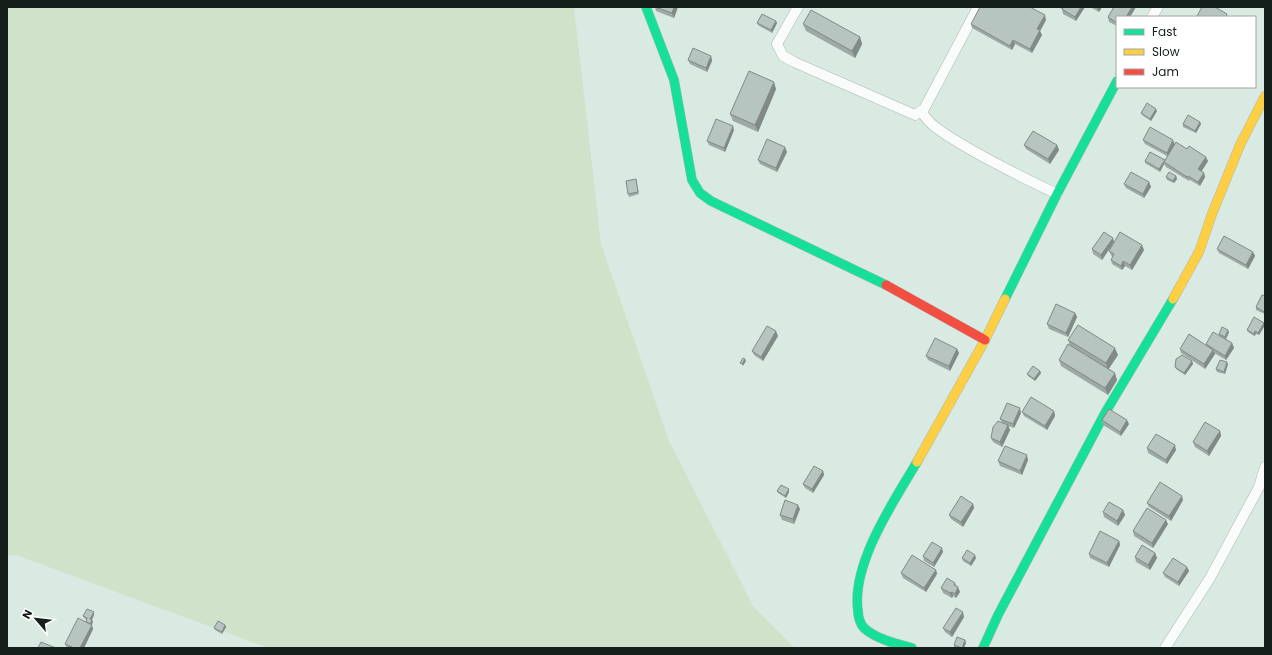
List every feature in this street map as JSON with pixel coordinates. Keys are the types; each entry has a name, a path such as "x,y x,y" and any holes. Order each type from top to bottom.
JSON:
{"street":[{"path":"646,7 674,80 692,180 700,193 711,201 888,286 985,340"},
{"path":"798,7 777,44 783,56 915,115 924,109 978,7"},
{"path":"1153,16 1158,7"},
{"path":"912,648 878,638 863,626 858,614 857,603 861,572 869,546 985,340 1057,194 1116,83"},
{"path":"983,648 998,615 1105,413 1182,284 1199,252 1212,214 1240,145 1265,96"},
{"path":"920,111 926,120 934,127 972,151 1057,194"},
{"path":"1165,648 1210,578 1259,487 1265,467"}],"green space":[{"path":"7,7 574,7 601,244 669,441 753,606 795,648 268,648 16,555 7,556"}],"building":[{"path":"655,7 674,7 672,13"},
{"path":"980,7 1030,7 1045,15 1037,29 1040,30 1030,49 1013,40 1010,46 971,24"},
{"path":"1063,7 1081,7 1075,17 1062,9"},
{"path":"1114,7 1132,7 1127,16 1116,16 1116,22 1108,17"},
{"path":"1202,7 1215,7 1227,14 1226,16 1197,16"},
{"path":"811,10 860,37 852,51 803,24"},
{"path":"762,14 776,21 771,30 757,23"},
{"path":"693,48 711,56 706,68 688,60"},
{"path":"749,71 774,82 755,125 730,114"},
{"path":"1147,103 1156,109 1150,119 1141,113"},
{"path":"1188,115 1200,122 1195,131 1183,124"},
{"path":"716,119 733,126 724,148 707,141"},
{"path":"1150,127 1173,140 1167,153 1143,140"},
{"path":"1033,131 1057,145 1048,159 1024,145"},
{"path":"767,139 785,147 776,168 758,160"},
{"path":"1176,142 1187,149 1189,146 1206,157 1198,169 1204,173 1198,182 1188,176 1187,177 1164,162"},
{"path":"1150,152 1165,160 1159,169 1145,161"},
{"path":"1131,172 1149,182 1143,194 1124,184"},
{"path":"1169,172 1176,176 1173,181 1166,177"},
{"path":"636,179 638,192 628,194 626,181"},
{"path":"1104,232 1113,238 1101,255 1092,249"},
{"path":"1120,232 1142,245 1130,265 1123,261 1121,266 1111,260 1114,254 1109,251"},
{"path":"1224,236 1253,252 1246,265 1217,249"},
{"path":"1262,295 1265,296 1264,312 1256,307"},
{"path":"1056,304 1075,313 1066,333 1047,324"},
{"path":"1254,317 1264,323 1258,333 1255,331 1254,334 1247,330"},
{"path":"1078,325 1115,348 1106,363 1068,340"},
{"path":"767,326 776,331 761,357 752,351"},
{"path":"1222,327 1228,330 1225,337 1219,334"},
{"path":"1213,332 1232,343 1225,356 1206,344"},
{"path":"1189,334 1213,350 1204,364 1180,349"},
{"path":"935,338 957,349 949,366 926,356"},
{"path":"1068,344 1115,373 1105,388 1059,360"},
{"path":"1182,355 1192,361 1184,373 1175,367 1176,359"},
{"path":"743,358 745,359 742,364 740,363"},
{"path":"1220,360 1227,362 1224,372 1216,369"},
{"path":"1033,366 1040,371 1034,379 1027,374"},
{"path":"1031,397 1054,411 1045,426 1022,412"},
{"path":"1007,403 1020,408 1013,424 1000,419"},
{"path":"1109,409 1127,420 1120,432 1102,420"},
{"path":"998,421 1008,425 1000,442 991,438 993,427"},
{"path":"1205,422 1220,431 1207,451 1193,442"},
{"path":"1156,434 1175,445 1166,460 1147,448"},
{"path":"1005,446 1027,455 1020,471 998,461"},
{"path":"814,466 823,471 812,489 803,484"},
{"path":"1160,482 1182,496 1169,516 1147,503"},
{"path":"781,485 789,489 785,496 777,491"},
{"path":"961,496 973,504 961,522 949,515"},
{"path":"785,500 798,505 793,519 780,515"},
{"path":"1109,502 1123,510 1117,521 1103,512"},
{"path":"1147,508 1166,520 1152,543 1133,531"},
{"path":"1100,531 1119,541 1107,563 1089,554"},
{"path":"932,542 942,548 933,563 923,556"},
{"path":"1142,545 1155,553 1148,565 1135,557"},
{"path":"967,550 975,555 970,563 962,558"},
{"path":"912,555 936,570 924,588 901,573"},
{"path":"1173,558 1187,567 1178,582 1163,573"},
{"path":"947,578 958,587 955,594 941,588"},
{"path":"956,608 963,612 950,632 943,628"},
{"path":"87,609 94,612 90,619 92,620 90,624 86,622 87,618 83,616"},
{"path":"78,618 92,625 80,648 74,648 65,644"},
{"path":"218,621 225,625 222,632 214,628"},
{"path":"957,637 965,640 962,648 954,645"},
{"path":"41,642 56,648 38,648"}],"traffic: fast":[{"path":"646,7 674,80 692,180 700,193 711,201 886,285"},
{"path":"1005,299 1057,194 1116,83"},
{"path":"983,648 998,615 1105,413 1173,299"},
{"path":"912,648 893,643 874,635 864,628 858,615 858,593 861,573 876,534 886,514 917,462"}],"traffic: slow":[{"path":"1173,299 1199,252 1212,214 1240,145 1265,96"},
{"path":"917,462 985,340 1005,299"}],"traffic: jam":[{"path":"886,285 985,340"}]}
